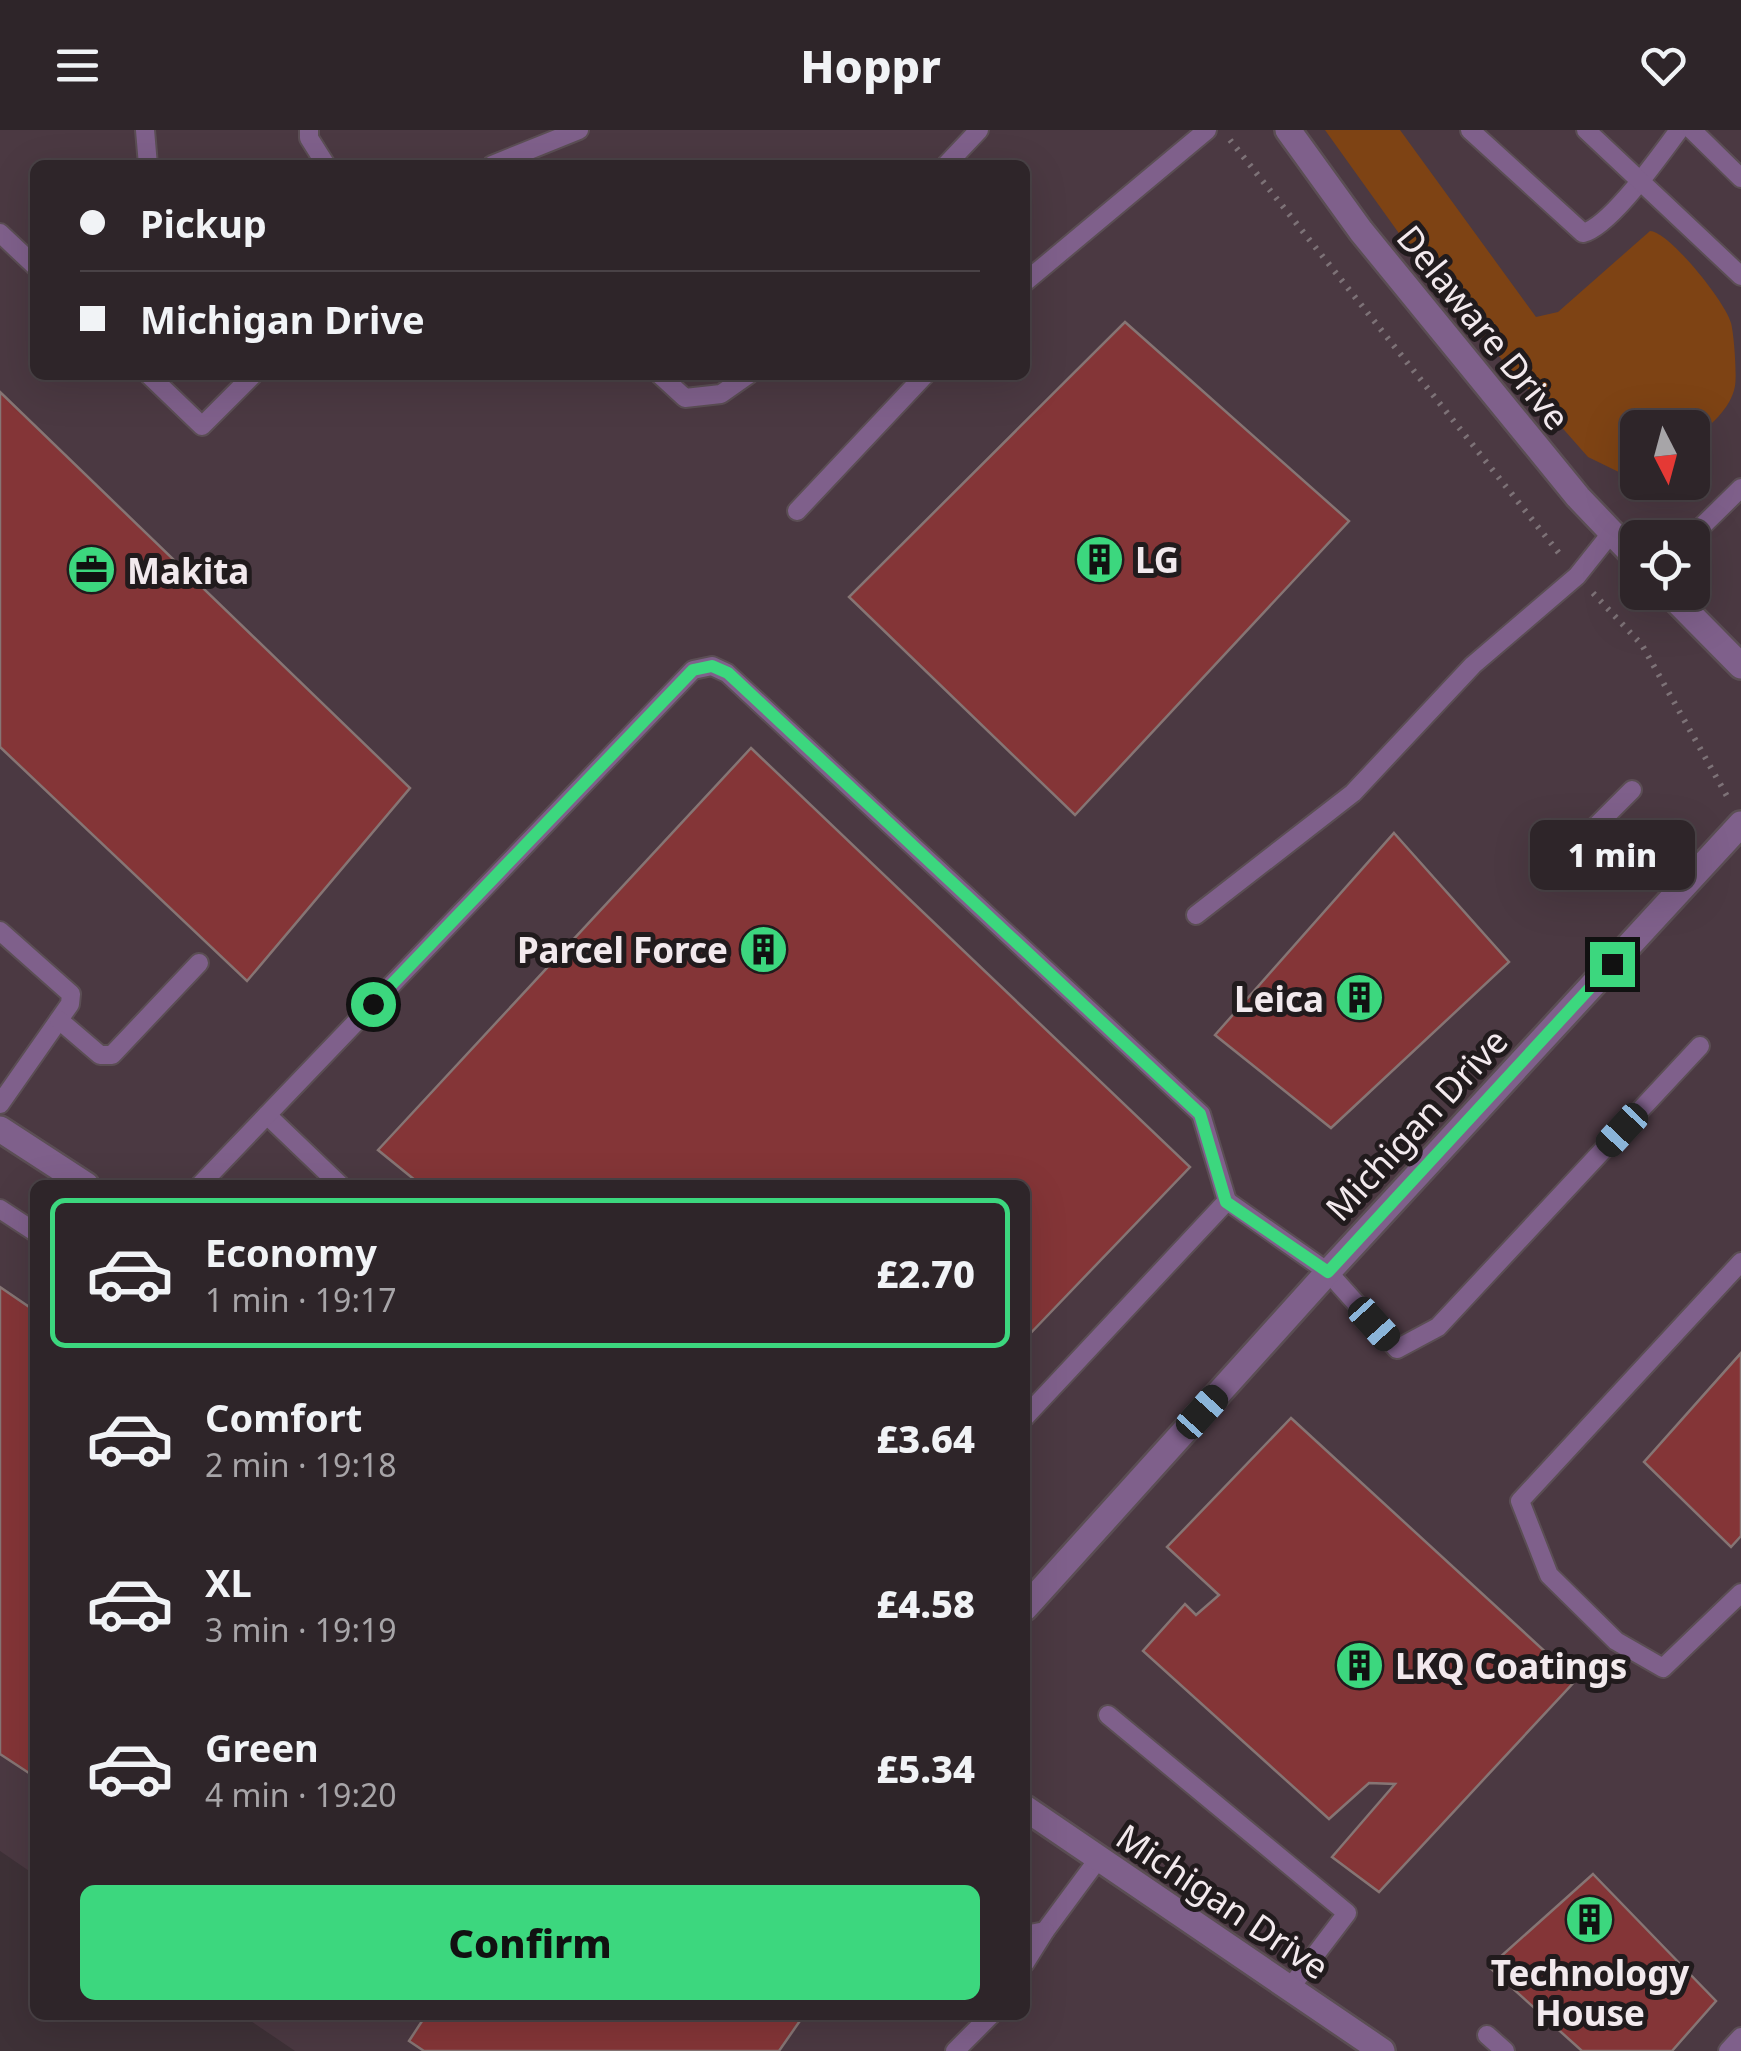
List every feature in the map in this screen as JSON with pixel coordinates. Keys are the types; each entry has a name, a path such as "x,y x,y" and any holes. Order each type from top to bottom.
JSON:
{"street":[{"name":"Delaware Drive","path":"1288,130 1360,231 1578,497 1620,541"},
{"path":"1686,610 1741,666"},
{"name":"Michigan Drive","path":"1030,1602 1736,814"},
{"path":"0,1128 78,1180"},
{"name":"Michigan Drive","path":"1030,1811 1382,2051"}],"lane":[{"path":"144,130 147,160"},
{"path":"308,130 323,160"},
{"path":"504,160 579,130"},
{"path":"951,160 980,130"},
{"path":"1030,278 1206,130"},
{"path":"1470,130 1582,233 1596,228 1640,183 1679,130"},
{"path":"1586,130 1741,276"},
{"path":"1692,130 1741,178"},
{"path":"0,232 30,261"},
{"path":"154,380 202,426 248,380"},
{"path":"665,380 685,398 721,394 741,380"},
{"path":"797,511 920,380"},
{"path":"1708,520 1741,488"},
{"path":"1196,914 1353,793 1473,664 1577,576 1612,532"},
{"path":"205,1180 693,670 712,666 728,673 1200,1114 1226,1202 1328,1272 1398,1349 1438,1327 1700,1046"},
{"path":"1566,857 1632,790"},
{"path":"0,931 67,988 70,1004 0,1104"},
{"path":"60,1020 100,1055 112,1055 199,963"},
{"path":"267,1115 335,1180"},
{"path":"1030,1413 1226,1202"},
{"path":"0,1209 30,1229"},
{"path":"1741,1262 1520,1502 1549,1575 1616,1640 1662,1668 1741,1593"},
{"path":"1108,1715 1347,1913 1290,1988"},
{"path":"1030,1954 1099,1858"},
{"path":"1030,1934 1045,1931"},
{"path":"956,2051 986,2020"},
{"path":"1487,2035 1505,2051"},
{"path":"1728,2051 1741,2037"}],"path":[{"path":"1222,130 1577,576 1642,644 1736,814"}],"shaded area":[{"path":"0,130 1741,130 1741,2051 295,2051 249,2020 1030,2020 1030,1180 30,1180 30,1872 0,1851"},
{"path":"1325,130 1400,130 1536,317 1558,312 1650,231 1659,234 1696,270 1727,313 1735,354 1733,394 1710,425 1710,410 1620,410 1620,473 1588,457 1436,285"}],"building":[{"name":"LG","path":"1125,322 1349,521 1075,815 849,597"},
{"name":"Makita","path":"0,392 410,788 247,981 0,747"},
{"name":"Parcel Force","path":"751,748 1190,1167 1030,1334 1030,1180 415,1180 378,1150"},
{"name":"Leica","path":"1394,833 1509,962 1331,1128 1215,1035"},
{"path":"0,1287 30,1308 30,1774 0,1754"},
{"path":"1741,1353 1741,1536 1731,1547 1644,1462"},
{"name":"LKQ Coatings","path":"1291,1418 1576,1680 1379,1892 1332,1857 1395,1784 1369,1783 1329,1819 1143,1651 1185,1604 1196,1615 1219,1595 1167,1547"},
{"name":"Technology House","path":"1593,1874 1716,2001 1672,2051 1582,2051 1489,1967"},
{"path":"423,2020 801,2020 779,2051 424,2051 409,2041"}],"place":[{"name":"LG","path":"1100,559"},
{"name":"Makita","path":"92,570"},
{"name":"Parcel Force","path":"763,949"},
{"name":"Leica","path":"1359,998"},
{"name":"LKQ Coatings","path":"1360,1665"},
{"name":"Technology House","path":"1590,1920"}],"route":[{"path":"373,1004 693,670 712,666 728,673 1200,1114 1226,1202 1328,1272 1612,964"}]}
